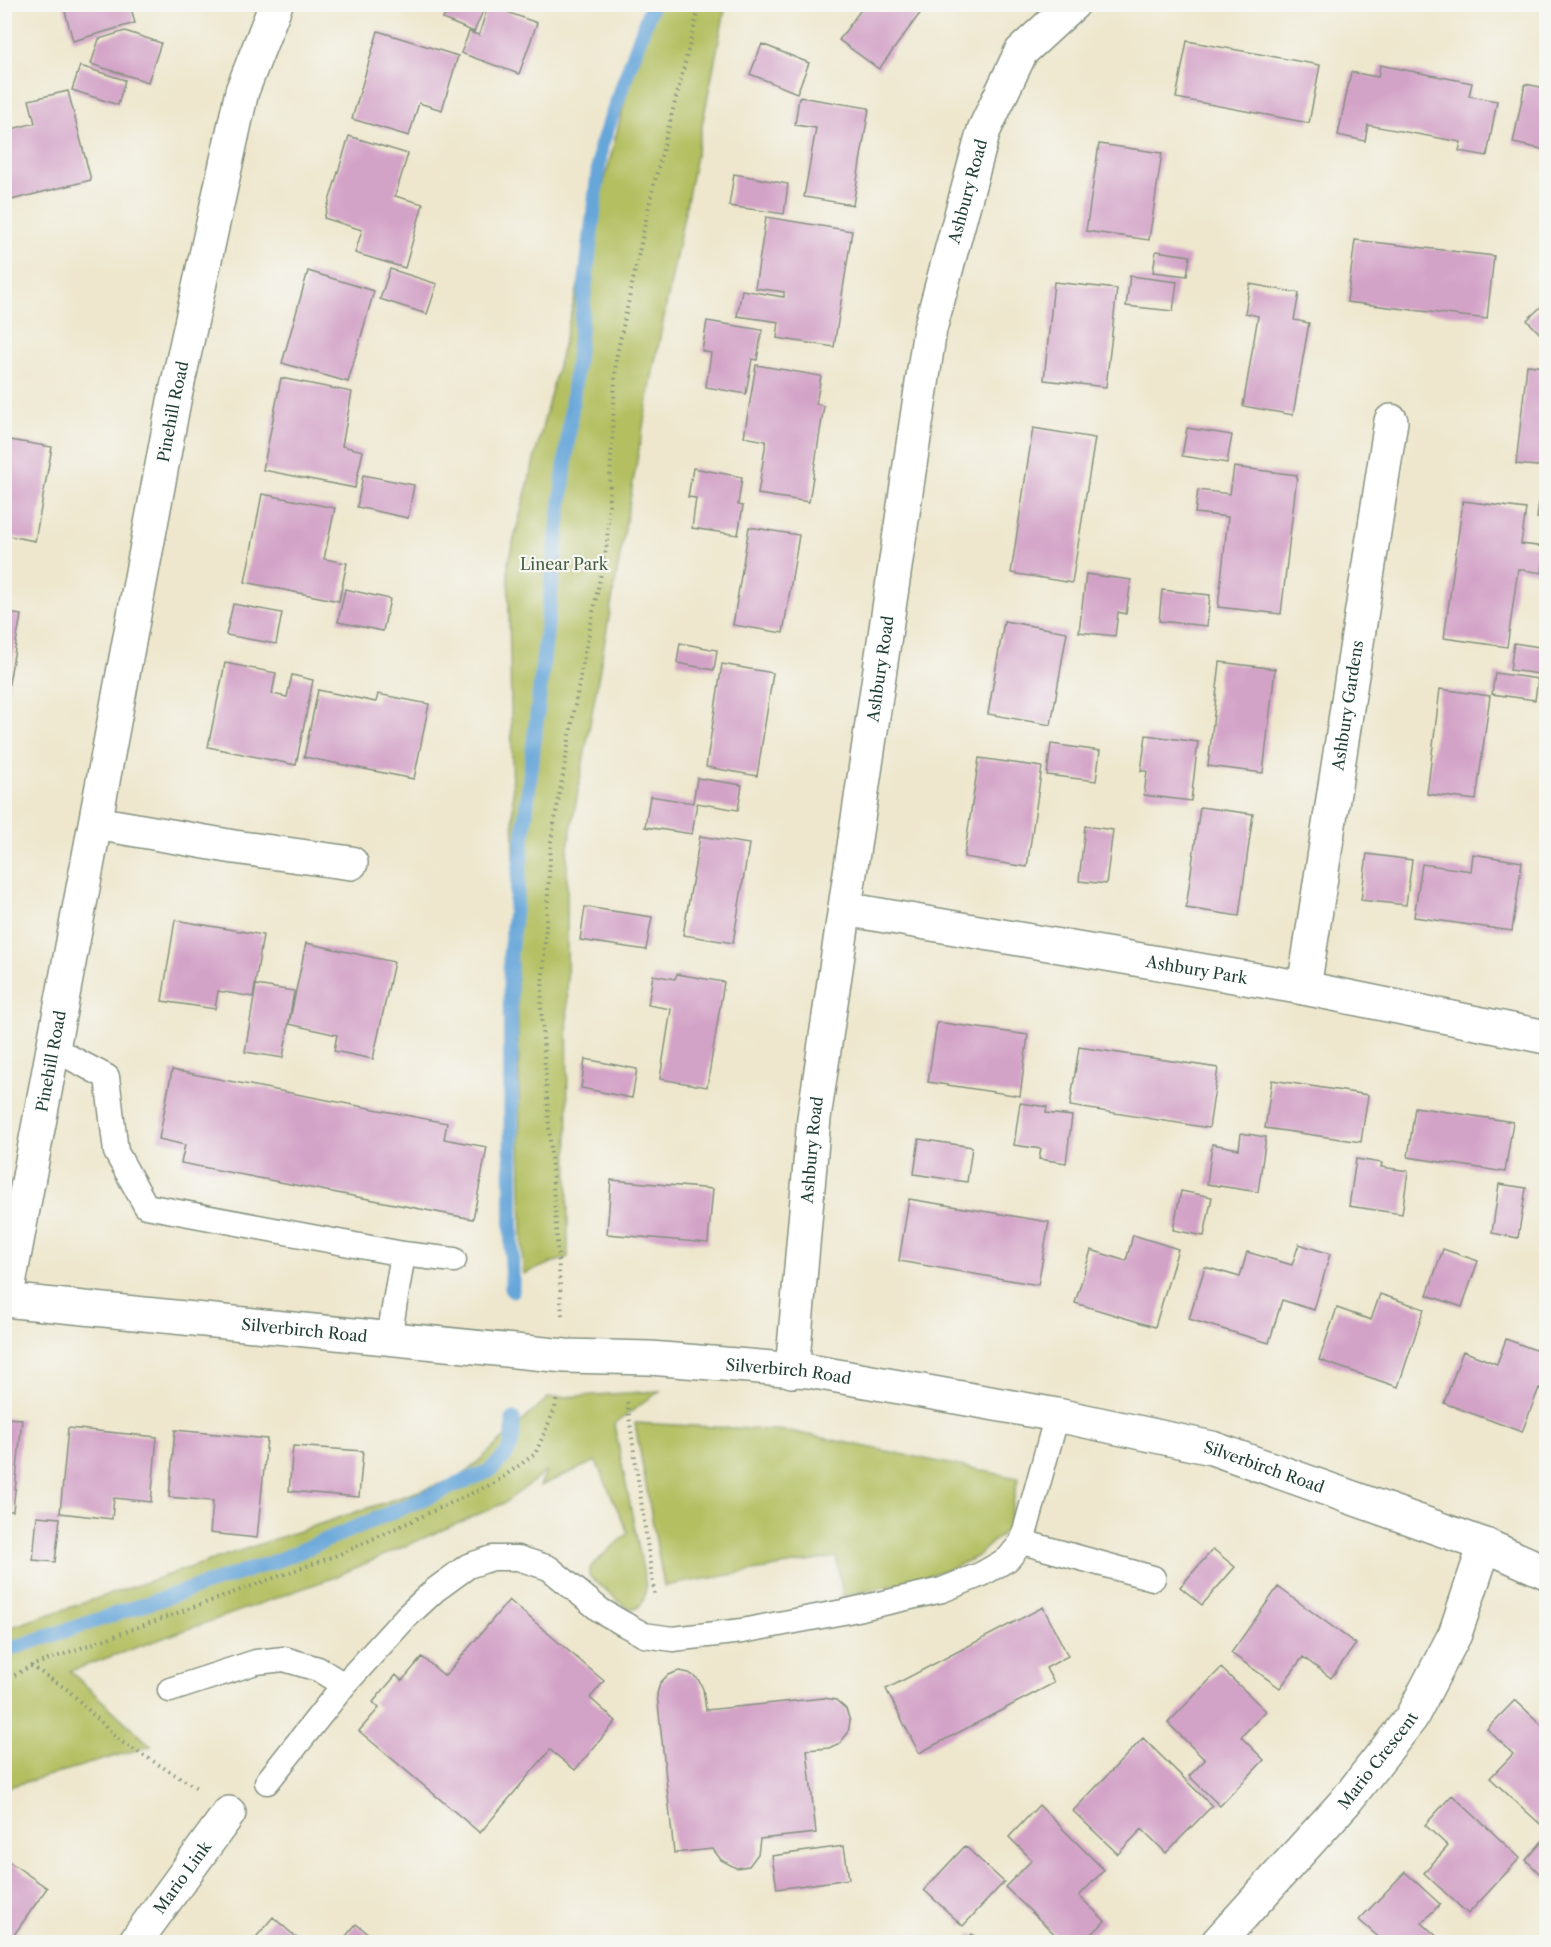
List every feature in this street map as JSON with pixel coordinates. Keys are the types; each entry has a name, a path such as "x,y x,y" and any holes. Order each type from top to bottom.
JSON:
{"street":[{"name":"Pinehill Road","path":"5,1300 174,401 242,91 276,4"},
{"name":"Ashbury Road","path":"792,1371 814,1118 930,329 984,130 1021,52 1073,4"},
{"name":"Ashbury Gardens","path":"1304,988 1391,422"},
{"path":"96,823 234,847 351,863"},
{"name":"Ashbury Park","path":"845,909 1304,988 1546,1037"},
{"name":"Silverbirch Road","path":"5,1300 565,1356 650,1358 809,1371 1057,1415 1212,1448 1485,1545 1546,1572"},
{"name":"Mario Crescent","path":"1218,1942 1345,1802 1411,1718 1455,1634 1485,1545"},
{"name":"Mario Link","path":"135,1942 229,1813"}],"lane":[{"path":"54,1049 107,1077 116,1152 146,1206 403,1254 454,1260"},
{"path":"389,1338 403,1254"},
{"path":"267,1782 344,1686 405,1617 435,1590 468,1566 492,1558 518,1558 549,1568 600,1610 624,1624 644,1635 673,1639 742,1631 942,1590 982,1574 1008,1559 1022,1542 1057,1415"},
{"path":"1022,1542 1153,1578"},
{"path":"170,1690 256,1662 284,1659 318,1669 344,1686"}],"path":[{"path":"4,1681 31,1666 340,1554 496,1482 535,1454 555,1409 565,1356 541,1008 551,842 581,672 608,544 616,359 652,192 700,4"},
{"path":"627,1402 661,1637"},
{"path":"31,1666 68,1690 120,1741 188,1781 229,1813"}],"green space":[{"name":"Linear Park","path":"649,5 726,5 651,382 567,853 568,1257 523,1274 508,563"},
{"path":"660,1391 614,1424 646,1585 644,1599 637,1607 627,1608 589,1576 590,1568 594,1563 628,1533 596,1461 540,1486 546,1472 504,1503 332,1578 70,1671 151,1746 5,1788 5,1629 461,1477 548,1398"},
{"path":"635,1423 789,1431 1018,1478 1008,1528 977,1556 957,1566 908,1582 843,1596 836,1557 664,1586"}],"building":[{"path":"63,4 130,4 135,23 73,41"},
{"path":"449,4 486,4 474,32 443,19"},
{"path":"865,4 927,4 879,69 839,40"},
{"path":"488,5 537,23 519,74 461,53 469,32 479,35"},
{"path":"125,31 161,43 148,82 91,64 99,39"},
{"path":"378,31 458,56 442,110 419,103 409,136 352,119"},
{"path":"1187,41 1320,65 1309,123 1176,98"},
{"path":"762,44 809,63 797,93 750,74"},
{"path":"1380,65 1472,83 1469,96 1497,101 1487,156 1459,151 1461,142 1368,125 1365,141 1338,135 1351,72 1378,77"},
{"path":"80,66 125,80 118,105 72,90"},
{"path":"1525,84 1546,88 1546,150 1513,143"},
{"path":"68,91 91,180 11,200 4,176 4,131 35,123 29,100"},
{"path":"799,97 869,108 853,205 804,197 816,128 795,125"},
{"path":"349,136 408,154 395,196 423,204 405,268 355,253 362,230 324,218"},
{"path":"1099,144 1162,153 1149,240 1086,231"},
{"path":"734,174 788,184 784,214 729,206"},
{"path":"766,217 852,231 834,347 777,338 779,322 737,316 742,290 784,297 784,292 755,288"},
{"path":"1355,240 1494,256 1487,319 1347,302"},
{"path":"1156,251 1190,256 1187,276 1153,272"},
{"path":"390,269 437,284 427,314 380,299"},
{"path":"308,271 374,291 348,382 282,363"},
{"path":"1130,276 1177,282 1173,311 1126,306"},
{"path":"1054,282 1117,289 1106,387 1044,380"},
{"path":"1250,284 1299,293 1294,320 1309,323 1293,415 1243,406 1258,316 1245,313"},
{"path":"1546,302 1546,340 1527,320"},
{"path":"707,321 762,330 757,360 752,359 746,394 706,387 711,353 702,351"},
{"path":"756,365 821,376 816,404 824,406 809,502 758,494 766,441 744,437"},
{"path":"1527,365 1546,367 1546,467 1516,464"},
{"path":"281,378 352,392 342,446 363,451 355,488 263,470"},
{"path":"1033,428 1095,438 1072,583 1011,573"},
{"path":"1187,428 1232,435 1227,463 1182,456"},
{"path":"4,439 52,447 35,541 4,535"},
{"path":"1234,467 1297,475 1281,614 1218,607 1228,517 1195,513 1198,490 1230,494"},
{"path":"693,468 742,477 738,505 743,506 738,535 692,528 696,498 688,497"},
{"path":"363,475 414,485 408,518 357,507"},
{"path":"1541,485 1546,485 1546,519 1537,518"},
{"path":"262,494 335,508 324,559 347,563 339,601 245,582"},
{"path":"1463,501 1526,509 1521,544 1545,547 1542,573 1518,569 1507,647 1444,638"},
{"path":"749,527 799,535 783,633 733,625"},
{"path":"1086,574 1131,580 1126,614 1118,612 1115,636 1079,632"},
{"path":"345,589 390,599 383,631 338,622"},
{"path":"1162,590 1210,595 1207,626 1159,621"},
{"path":"233,604 282,613 276,644 226,635"},
{"path":"4,612 21,615 6,700 4,699"},
{"path":"1004,621 1067,632 1051,725 988,714"},
{"path":"680,643 717,650 714,670 677,663"},
{"path":"1514,643 1546,648 1546,675 1510,670"},
{"path":"1220,662 1275,669 1263,773 1208,766"},
{"path":"225,663 276,673 272,694 287,697 292,675 313,680 296,765 208,747"},
{"path":"722,664 773,673 757,776 706,767"},
{"path":"1495,673 1538,679 1535,700 1492,694"},
{"path":"1440,689 1490,696 1476,800 1427,794"},
{"path":"318,690 376,702 378,694 429,704 414,779 304,757"},
{"path":"1146,735 1198,742 1191,801 1144,795 1147,771 1141,771"},
{"path":"1051,744 1100,751 1096,781 1047,775"},
{"path":"979,758 1042,767 1027,867 964,857"},
{"path":"697,778 742,785 738,810 697,803 692,834 645,827 650,796 693,803"},
{"path":"1200,807 1253,814 1239,916 1186,908"},
{"path":"1085,826 1113,830 1106,884 1079,881"},
{"path":"700,836 749,844 733,943 683,935"},
{"path":"1367,854 1412,860 1406,905 1361,900"},
{"path":"1473,854 1522,862 1512,931 1414,917 1422,864 1471,871"},
{"path":"585,907 652,917 646,950 580,940"},
{"path":"175,920 263,935 253,997 218,991 215,1009 162,1001"},
{"path":"306,943 394,962 373,1059 334,1051 337,1035 289,1024"},
{"path":"677,974 724,982 707,1087 660,1079 671,1009 648,1005 653,975 675,979"},
{"path":"256,985 294,991 283,1058 245,1052"},
{"path":"937,1022 1028,1035 1020,1096 928,1082"},
{"path":"1079,1047 1218,1068 1209,1128 1070,1106"},
{"path":"585,1059 637,1069 632,1098 581,1088"},
{"path":"172,1070 447,1123 444,1139 487,1147 473,1219 181,1163 185,1145 159,1139"},
{"path":"1272,1080 1368,1095 1361,1142 1265,1128"},
{"path":"1020,1103 1047,1107 1046,1113 1072,1116 1066,1163 1039,1159 1041,1149 1014,1145"},
{"path":"1415,1107 1513,1122 1505,1172 1408,1157"},
{"path":"1241,1133 1266,1137 1258,1192 1207,1184 1212,1144 1239,1149"},
{"path":"919,1139 972,1147 967,1182 914,1174"},
{"path":"1356,1159 1382,1163 1381,1167 1408,1171 1402,1214 1349,1206"},
{"path":"611,1180 713,1189 708,1243 607,1234"},
{"path":"1499,1184 1526,1188 1518,1238 1492,1233"},
{"path":"1181,1191 1212,1197 1204,1236 1173,1230"},
{"path":"909,1199 1049,1222 1038,1285 899,1261"},
{"path":"1133,1235 1178,1249 1155,1327 1075,1303 1091,1250 1126,1261"},
{"path":"1299,1244 1330,1254 1314,1310 1282,1300 1269,1343 1189,1319 1205,1267 1240,1277 1247,1252 1292,1265"},
{"path":"1443,1249 1478,1261 1462,1307 1427,1295"},
{"path":"1380,1294 1424,1309 1398,1387 1319,1360 1337,1308 1371,1320"},
{"path":"1506,1339 1546,1354 1546,1391 1539,1388 1522,1432 1444,1403 1463,1351 1497,1364"},
{"path":"4,1418 22,1419 13,1511 4,1511"},
{"path":"68,1428 157,1437 151,1502 114,1498 112,1519 60,1513"},
{"path":"175,1430 267,1439 257,1538 210,1533 213,1501 169,1497"},
{"path":"293,1446 363,1451 359,1497 289,1491"},
{"path":"37,1516 60,1518 55,1562 33,1560"},
{"path":"1213,1549 1235,1567 1202,1605 1180,1587"},
{"path":"1278,1587 1356,1644 1331,1678 1303,1657 1280,1688 1231,1653"},
{"path":"509,1600 604,1681 590,1698 616,1721 575,1770 550,1750 480,1833 359,1731 379,1708 373,1702 396,1675 402,1681 422,1657 445,1676"},
{"path":"1043,1607 1068,1656 1046,1668 1054,1683 919,1753 886,1689"},
{"path":"1221,1668 1266,1711 1241,1737 1264,1760 1220,1806 1189,1776 1205,1760 1168,1723"},
{"path":"679,1671 689,1673 698,1679 703,1689 706,1710 824,1698 836,1700 846,1709 850,1721 848,1733 840,1743 829,1748 807,1750 816,1833 760,1839 758,1854 749,1866 736,1868 721,1860 713,1849 674,1853 657,1694 660,1683 668,1675"},
{"path":"1515,1700 1546,1729 1546,1817 1540,1824 1490,1778 1513,1754 1487,1729"},
{"path":"1143,1738 1212,1806 1166,1853 1142,1829 1118,1854 1073,1811"},
{"path":"1452,1795 1520,1858 1468,1914 1424,1873 1448,1846 1425,1825"},
{"path":"1039,1805 1104,1870 1079,1896 1105,1921 1084,1942 1063,1942 1005,1887 1032,1860 1009,1837"},
{"path":"1546,1837 1546,1880 1526,1860"},
{"path":"844,1846 849,1879 777,1889 772,1856"},
{"path":"965,1846 1004,1882 963,1926 924,1890"},
{"path":"4,1858 47,1888 9,1942 4,1941"},
{"path":"1405,1872 1440,1904 1422,1923 1443,1942 1382,1942 1359,1920"},
{"path":"273,1917 297,1938 293,1942 252,1942"},
{"path":"356,1924 379,1942 341,1942"},
{"path":"972,1934 981,1942 963,1942"}],"waterway":[{"path":"512,1290 510,954 601,146 652,4"},
{"path":"4,1651 279,1560 489,1471 510,1449 513,1419"}]}
